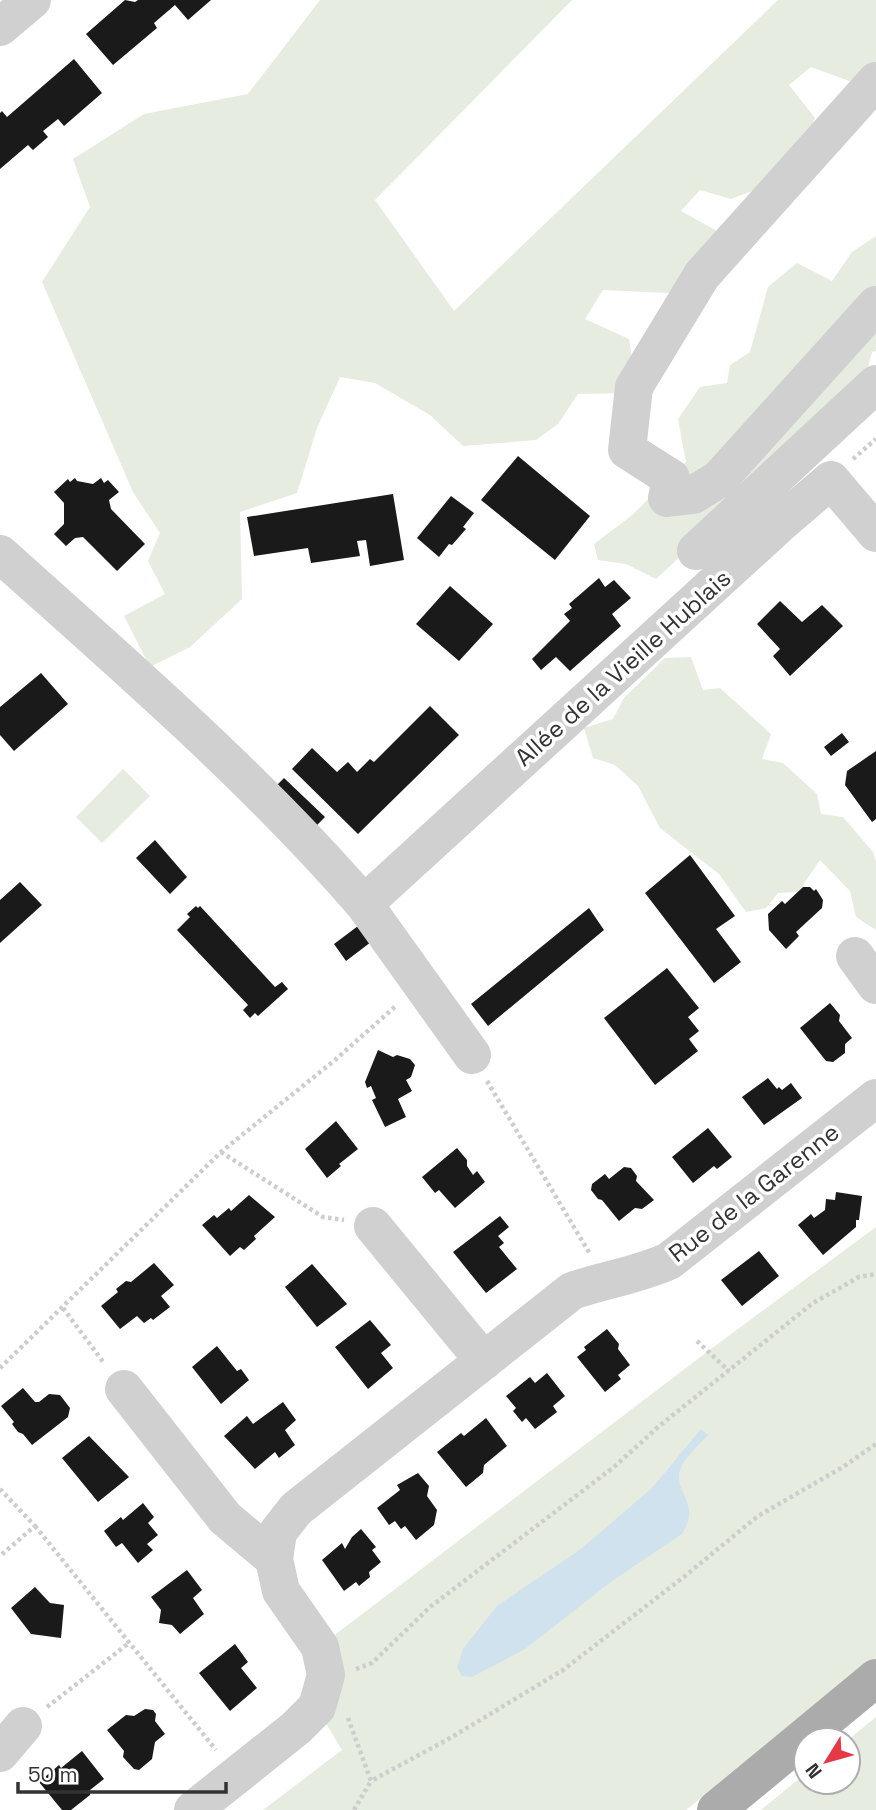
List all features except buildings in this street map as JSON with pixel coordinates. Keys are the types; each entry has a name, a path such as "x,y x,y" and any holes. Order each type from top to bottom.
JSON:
{"main road":[{"path":"716,1810 876,1678"}],"street":[{"path":"0,27 32,0"},
{"path":"876,80 702,275 634,387 628,450 671,478 667,498 693,495 719,479 876,305"},
{"path":"695,551 876,384"},
{"name":"Allée de la Vieille Hublais","path":"365,904 831,480 876,533"},
{"path":"0,555 142,681 318,850 365,904 471,1055"},
{"name":"Rue de la Garenne","path":"193,1810 296,1728 317,1707 326,1675 320,1647 281,1591 274,1559 278,1532 296,1509 572,1291 654,1268 669,1261 876,1098"},
{"path":"373,1226 484,1362"},
{"path":"124,1389 225,1518 274,1559"}],"path":[{"path":"0,1368 220,1152 335,1060 422,983"},
{"path":"471,1055 587,1247 600,1281"},
{"path":"220,1152 323,1217 373,1226"},
{"path":"351,1671 372,1663 430,1607 614,1467 658,1427 813,1303 859,1277 876,1274"},
{"path":"63,1308 124,1389"},
{"path":"697,1340 729,1371"},
{"path":"354,1810 370,1780 452,1737 563,1670 685,1577 758,1516 843,1467 876,1444"},
{"path":"0,1489 35,1527 237,1775"},
{"path":"0,1556 35,1527"},
{"path":"12,1739 129,1643"},
{"path":"346,1714 370,1780"}],"shaded area":[{"path":"320,0 572,0 375,200 454,311 778,0 876,0 876,74 860,85 811,67 789,85 815,118 798,156 773,183 731,199 700,190 681,211 726,236 669,293 603,290 585,319 629,339 633,366 626,393 578,394 558,424 536,440 463,446 430,415 375,383 340,377 317,428 297,493 240,512 242,599 190,647 150,667 124,616 165,594 148,561 160,533 133,492 42,282 90,207 73,159 144,114 248,94"},
{"path":"876,236 876,351 872,352 863,387 656,579 626,564 598,560 594,544 631,516 686,462 678,419 700,387 727,383 730,365 750,352 768,287 797,263 832,281 852,252"},
{"path":"691,657 703,690 720,688 771,734 762,759 783,763 817,794 821,814 843,817 873,852 876,862 876,930 856,917 850,891 820,860 798,892 778,893 766,908 746,912 719,874 660,828 638,786 615,765 593,758 584,728 613,719 624,698 665,658"},
{"path":"123,769 150,796 102,843 76,817"},
{"path":"876,1227 876,1659 686,1810 263,1810 342,1750 321,1715 328,1640"},
{"path":"876,1717 876,1810 761,1810 792,1785 792,1796 862,1796 862,1728"}],"water":[{"path":"701,1429 708,1435 688,1456 680,1470 680,1485 689,1514 682,1534 612,1581 525,1649 472,1677 462,1676 457,1668 463,1649 497,1606 581,1549 652,1488"}]}
